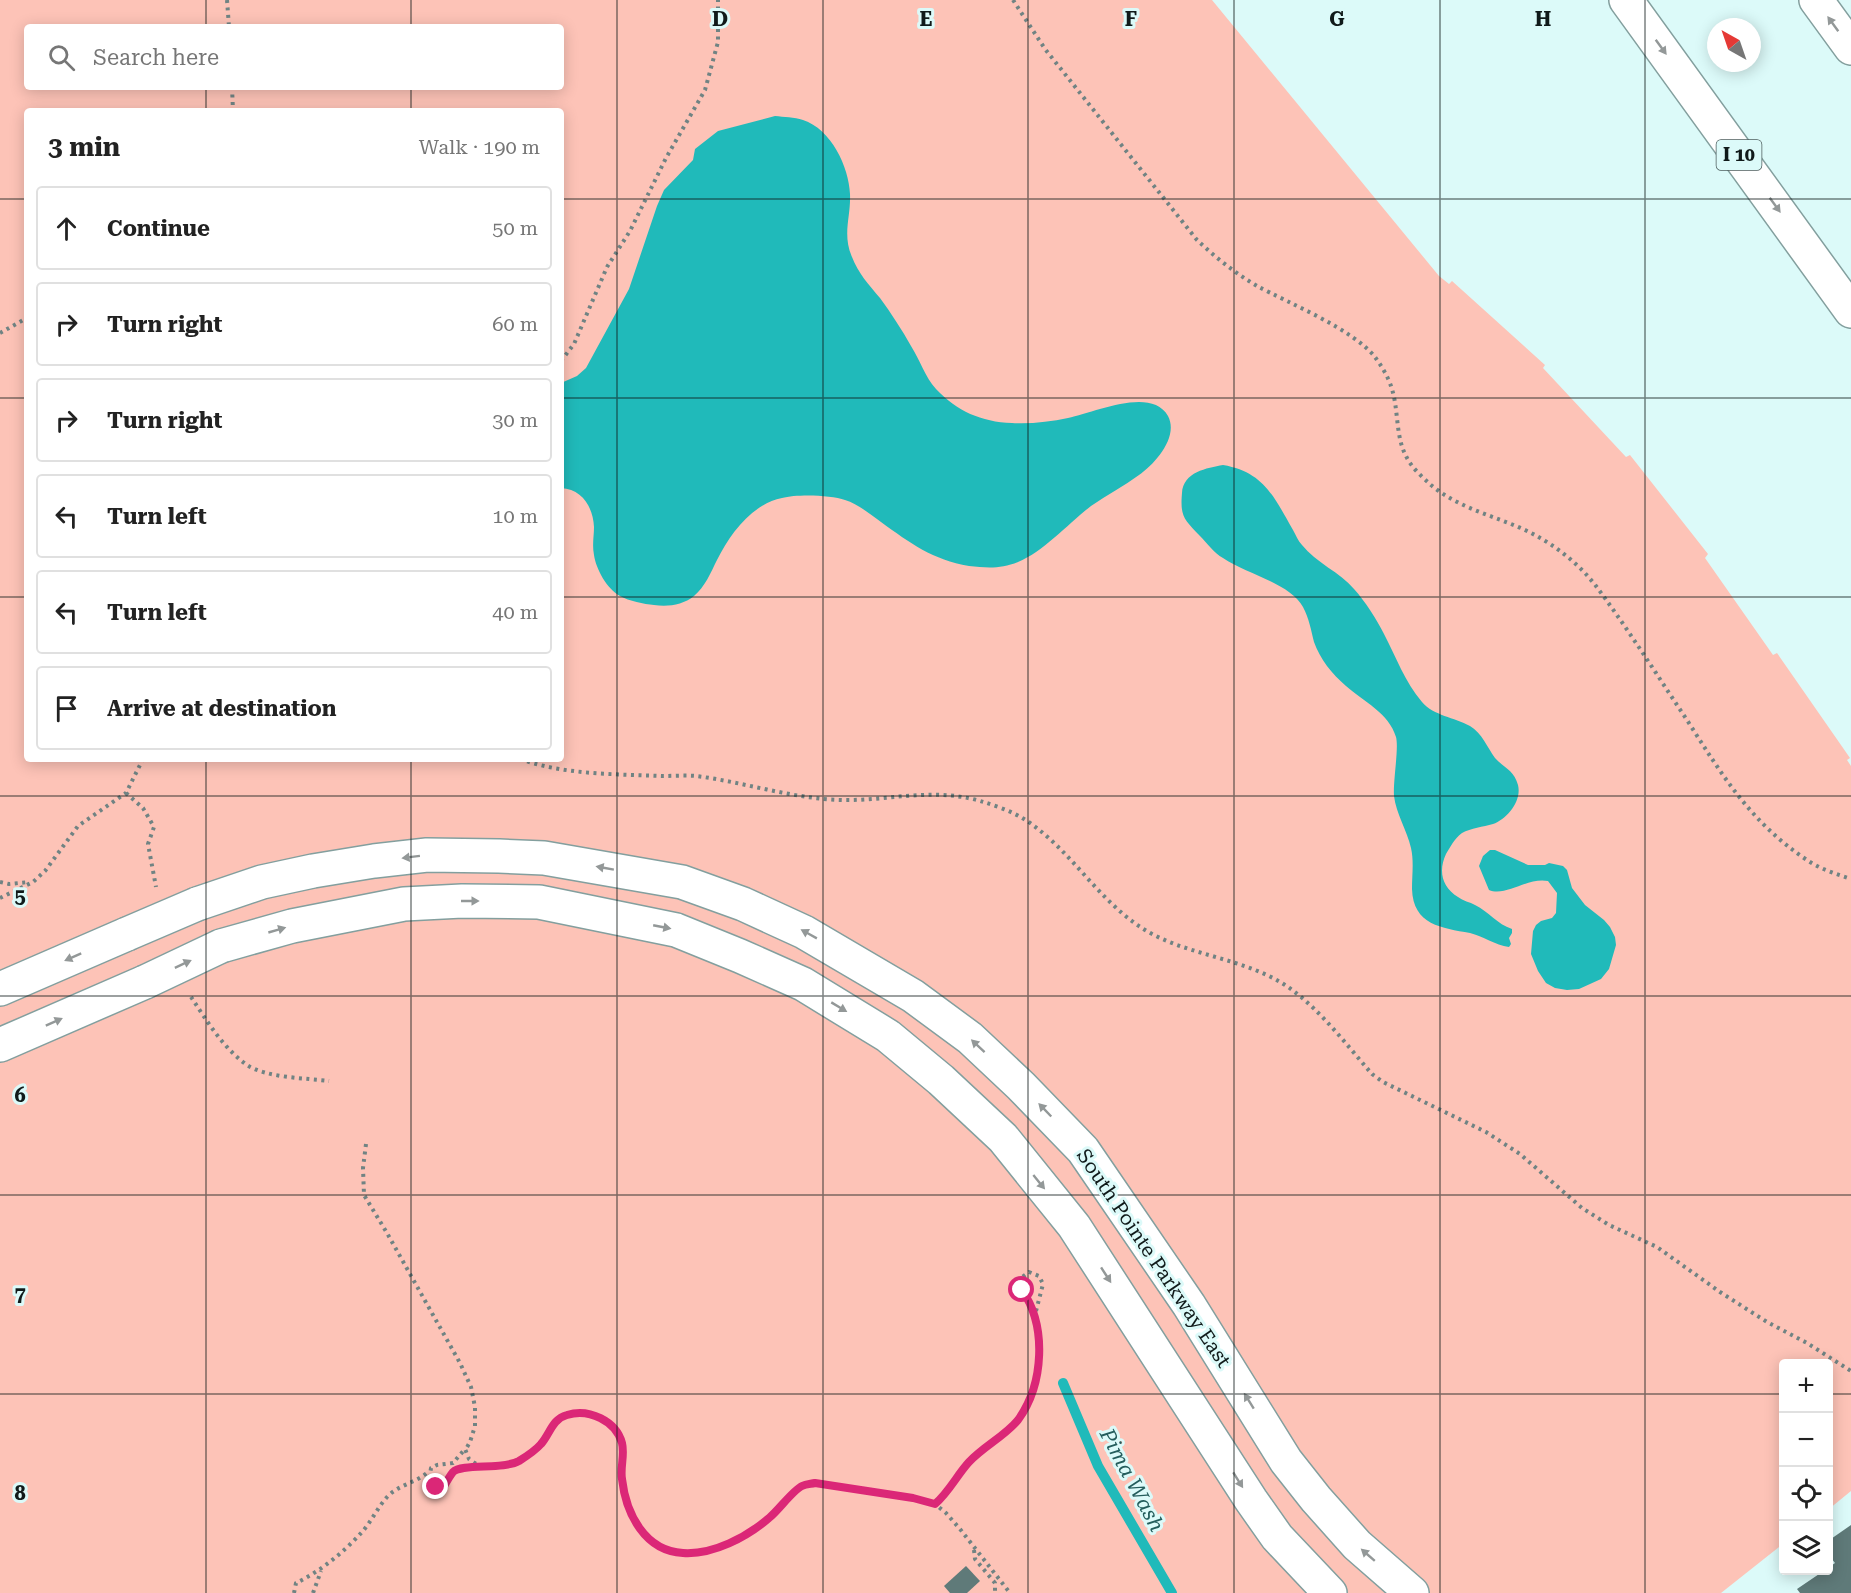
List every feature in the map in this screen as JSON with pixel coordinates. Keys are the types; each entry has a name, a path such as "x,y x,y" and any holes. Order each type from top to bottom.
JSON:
{"main road":[{"name":"I 10","path":"1626,0 1851,311"},
{"path":"1816,0 1851,48"},
{"name":"South Pointe Parkway East","path":"0,989 197,904 262,882 374,861 427,855 500,855 544,858 682,882 743,904 804,932 913,996 970,1038 1022,1086 1083,1150 1190,1305 1286,1461 1357,1545 1412,1593"},
{"path":"0,1045 221,946 292,926 404,904 462,901 538,902 676,930 740,956 802,984 888,1036 941,1080 1003,1138 1074,1226 1277,1537 1330,1593"}],"path":[{"path":"227,0 229,24"},
{"path":"564,358 574,344 607,267 630,231 666,158 705,90 718,42 718,0"},
{"path":"1013,0 1045,49 1197,240 1220,261 1246,279 1342,330 1375,356 1391,386 1406,457 1418,472 1448,498 1541,538 1581,569 1595,585 1639,648 1742,802 1763,825 1808,861 1851,879"},
{"path":"232,90 233,108"},
{"path":"0,333 24,320"},
{"path":"0,898 33,882 45,871 78,826 126,793 142,762"},
{"path":"531,762 559,770 693,776 842,800 918,794 950,795 978,801 1024,818 1132,921 1164,939 1240,964 1290,988 1304,999 1372,1074 1383,1082 1486,1132 1520,1154 1582,1208 1609,1226 1657,1247 1767,1322 1807,1343 1851,1371"},
{"path":"0,882 9,884 33,882"},
{"path":"294,1593 296,1583 322,1568 363,1532 390,1494 425,1475 437,1465 453,1463 470,1442 475,1426 475,1407 471,1387 455,1353 364,1194 363,1168 366,1144"},
{"path":"935,1504 970,1461 1017,1420 1027,1403 1038,1363 1039,1342 1035,1315 1022,1290 1022,1278 1029,1272 1039,1276 1043,1284 1035,1315"},
{"path":"431,1468 429,1481 436,1487 443,1488 454,1471 463,1467 482,1468 515,1463 541,1444 555,1421 566,1415 580,1413 598,1417 618,1434 623,1454 621,1468 623,1486 633,1518 642,1533 652,1543 665,1550 682,1553 717,1549 768,1519 800,1486 815,1483 913,1498 935,1504 953,1521 1010,1593"},
{"path":"465,1449 469,1459 482,1468"},
{"path":"974,1549 975,1559 995,1583 995,1593"},
{"path":"313,1593 322,1568"}],"shaded area":[{"path":"0,0 1212,0 1439,276 1449,284 1452,281 1545,365 1543,368 1626,457 1630,455 1708,554 1705,558 1773,655 1777,653 1850,758 1847,760 1851,766 1851,1491 1833,1506 1833,1359 1779,1359 1779,1547 1721,1593 0,1593"}],"water":[{"path":"775,116 800,119 813,125 830,140 842,161 849,183 848,241 854,263 896,322 936,389 952,403 980,418 1019,423 1061,419 1121,404 1149,403 1160,407 1168,416 1171,424 1164,449 1145,470 1091,506 1056,537 1027,557 1006,566 976,567 944,560 912,544 850,502 831,497 796,496 771,501 752,513 728,540 705,584 690,599 675,605 659,606 632,601 615,593 603,578 595,560 594,527 589,506 575,492 564,488 564,382 577,376 586,368 629,289 664,190 693,160 695,149 718,131"},
{"path":"1223,465 1249,473 1258,480 1273,497 1308,551 1342,577 1358,594 1378,623 1406,678 1422,702 1432,710 1474,729 1495,758 1514,776 1519,791 1516,803 1508,814 1498,822 1459,835 1446,854 1442,866 1445,883 1453,893 1512,929 1509,947 1475,934 1431,923 1423,917 1414,901 1411,848 1394,796 1397,742 1393,729 1382,714 1346,686 1327,666 1314,642 1305,611 1297,599 1278,585 1220,556 1184,517 1182,493 1187,480 1197,472"},
{"path":"1490,850 1495,850 1528,865 1549,863 1563,866 1567,870 1572,888 1585,905 1604,920 1615,937 1616,945 1609,969 1601,979 1579,989 1567,990 1555,988 1546,983 1531,954 1533,931 1541,921 1552,918 1556,913 1557,893 1548,881 1532,882 1502,891 1489,890 1479,866 1483,856"}],"building":[{"path":"1851,1525 1851,1593 1800,1593 1797,1589 1818,1575 1833,1575 1835,1563 1833,1538"},
{"path":"966,1566 980,1581 967,1593 950,1593 944,1586"}],"waterway":[{"name":"Pima Wash","path":"1063,1383 1098,1466 1172,1593"}],"route":[{"path":"436,1487 443,1488 454,1471 463,1467 482,1468 515,1463 541,1444 555,1421 566,1415 580,1413 598,1417 618,1434 623,1454 622,1480 633,1518 642,1533 652,1543 665,1550 682,1553 717,1549 768,1519 800,1486 815,1483 913,1498 935,1504 970,1461 1017,1420 1027,1403 1038,1363 1039,1342 1035,1315 1022,1290"}]}
